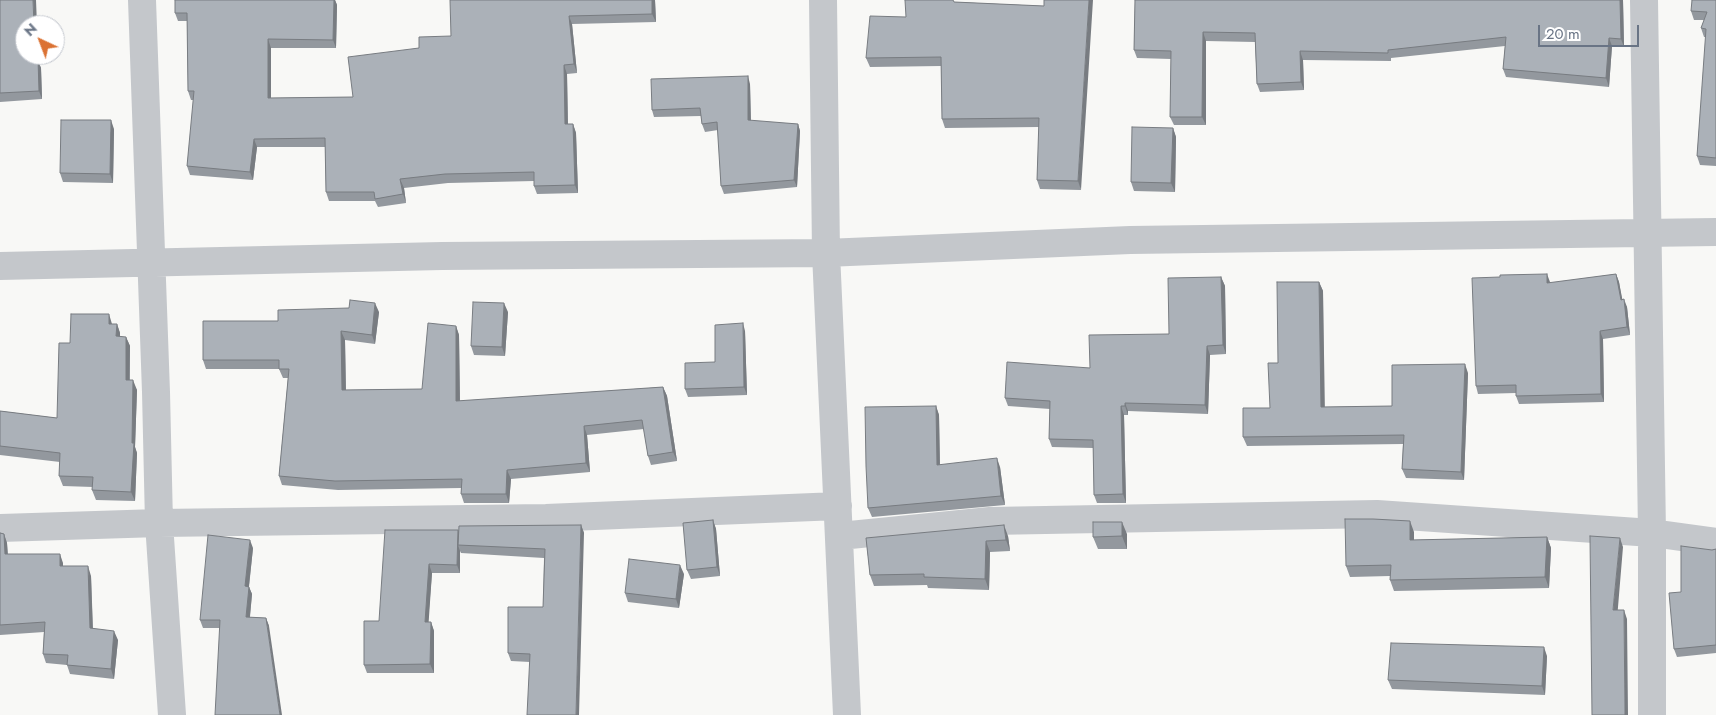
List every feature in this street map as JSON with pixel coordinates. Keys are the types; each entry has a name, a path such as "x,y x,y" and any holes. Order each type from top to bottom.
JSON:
{"street":[{"path":"142,0 159,523 172,715"},
{"path":"823,0 826,253 847,715"},
{"path":"1644,0 1652,533 1652,715"},
{"path":"0,266 442,256 826,253 1130,240 1716,232"},
{"path":"0,528 159,523 546,518 838,506"},
{"path":"840,536 990,521 1377,514 1652,533 1716,542"}],"building":[{"path":"0,0 33,0 34,15 15,15 15,65 38,65 39,91 0,93"},
{"path":"175,0 334,0 333,40 268,39 268,98 353,97 348,57 419,48 419,37 451,36 450,0 652,0 652,14 569,16 574,64 564,65 565,124 573,124 575,185 534,186 534,172 445,174 400,179 403,194 375,199 374,192 326,192 325,138 254,139 250,172 187,166 194,91 188,91 187,13 175,13"},
{"path":"905,0 953,0 954,2 1044,6 1044,0 1089,0 1078,181 1037,180 1039,118 942,119 941,57 866,58 870,16 906,17"},
{"path":"1135,0 1620,0 1621,39 1609,38 1606,78 1503,69 1506,37 1388,50 1388,53 1300,51 1301,82 1257,84 1255,33 1203,32 1202,117 1170,117 1171,51 1134,50"},
{"path":"1692,0 1716,0 1716,158 1697,156 1706,29 1701,28 1707,12 1691,11"},
{"path":"748,76 748,120 798,124 794,180 721,186 717,122 702,124 700,108 652,110 651,79"},
{"path":"61,120 111,120 110,174 60,173"},
{"path":"1132,127 1173,128 1171,183 1131,182"},
{"path":"1547,274 1547,283 1616,274 1621,300 1624,299 1627,327 1600,331 1601,394 1516,396 1516,385 1476,386 1472,278 1500,277 1500,275"},
{"path":"1221,277 1223,345 1207,346 1205,405 1125,403 1125,406 1121,406 1123,494 1094,495 1093,440 1049,439 1050,401 1005,398 1007,362 1090,368 1089,335 1169,334 1168,278"},
{"path":"1277,282 1319,282 1321,407 1392,406 1392,365 1465,364 1461,472 1402,469 1404,435 1243,437 1243,408 1270,408 1268,363 1278,363"},
{"path":"350,300 375,303 372,335 341,331 342,390 422,389 428,323 456,326 456,401 663,387 673,452 648,456 642,420 584,426 586,463 507,470 506,494 461,494 462,479 335,481 279,476 289,369 279,369 279,360 203,360 203,321 278,321 278,310 349,308"},
{"path":"473,302 504,303 502,347 471,346"},
{"path":"71,314 109,314 109,324 117,324 116,336 126,337 126,380 133,380 132,443 134,443 131,492 92,490 93,477 59,476 60,453 0,446 0,411 57,418 59,343 70,343"},
{"path":"743,323 744,387 685,389 685,363 715,362 715,325"},
{"path":"936,406 937,465 997,458 1001,496 868,508 865,407"},
{"path":"1345,519 1410,521 1410,540 1547,537 1545,577 1390,580 1391,565 1346,566"},
{"path":"713,520 717,567 687,570 683,523"},
{"path":"1093,522 1122,522 1122,536 1093,537"},
{"path":"581,525 576,715 527,715 530,654 508,653 508,607 543,607 545,549 458,545 459,526"},
{"path":"1004,525 1006,540 986,541 985,579 924,577 924,574 870,575 866,538"},
{"path":"385,530 458,530 457,565 429,564 425,622 431,622 430,664 364,665 364,621 379,621"},
{"path":"0,533 4,534 5,554 60,554 60,566 88,566 90,628 114,631 111,669 67,665 68,655 43,654 45,622 0,625"},
{"path":"208,535 250,540 245,586 249,587 246,617 266,618 280,715 215,715 220,620 200,620"},
{"path":"1590,536 1620,538 1613,610 1624,610 1625,715 1592,715"},
{"path":"1681,546 1716,549 1716,645 1674,649 1669,593 1681,592"},
{"path":"629,559 680,565 676,599 625,593"},
{"path":"1391,643 1544,647 1542,686 1388,680"}]}
